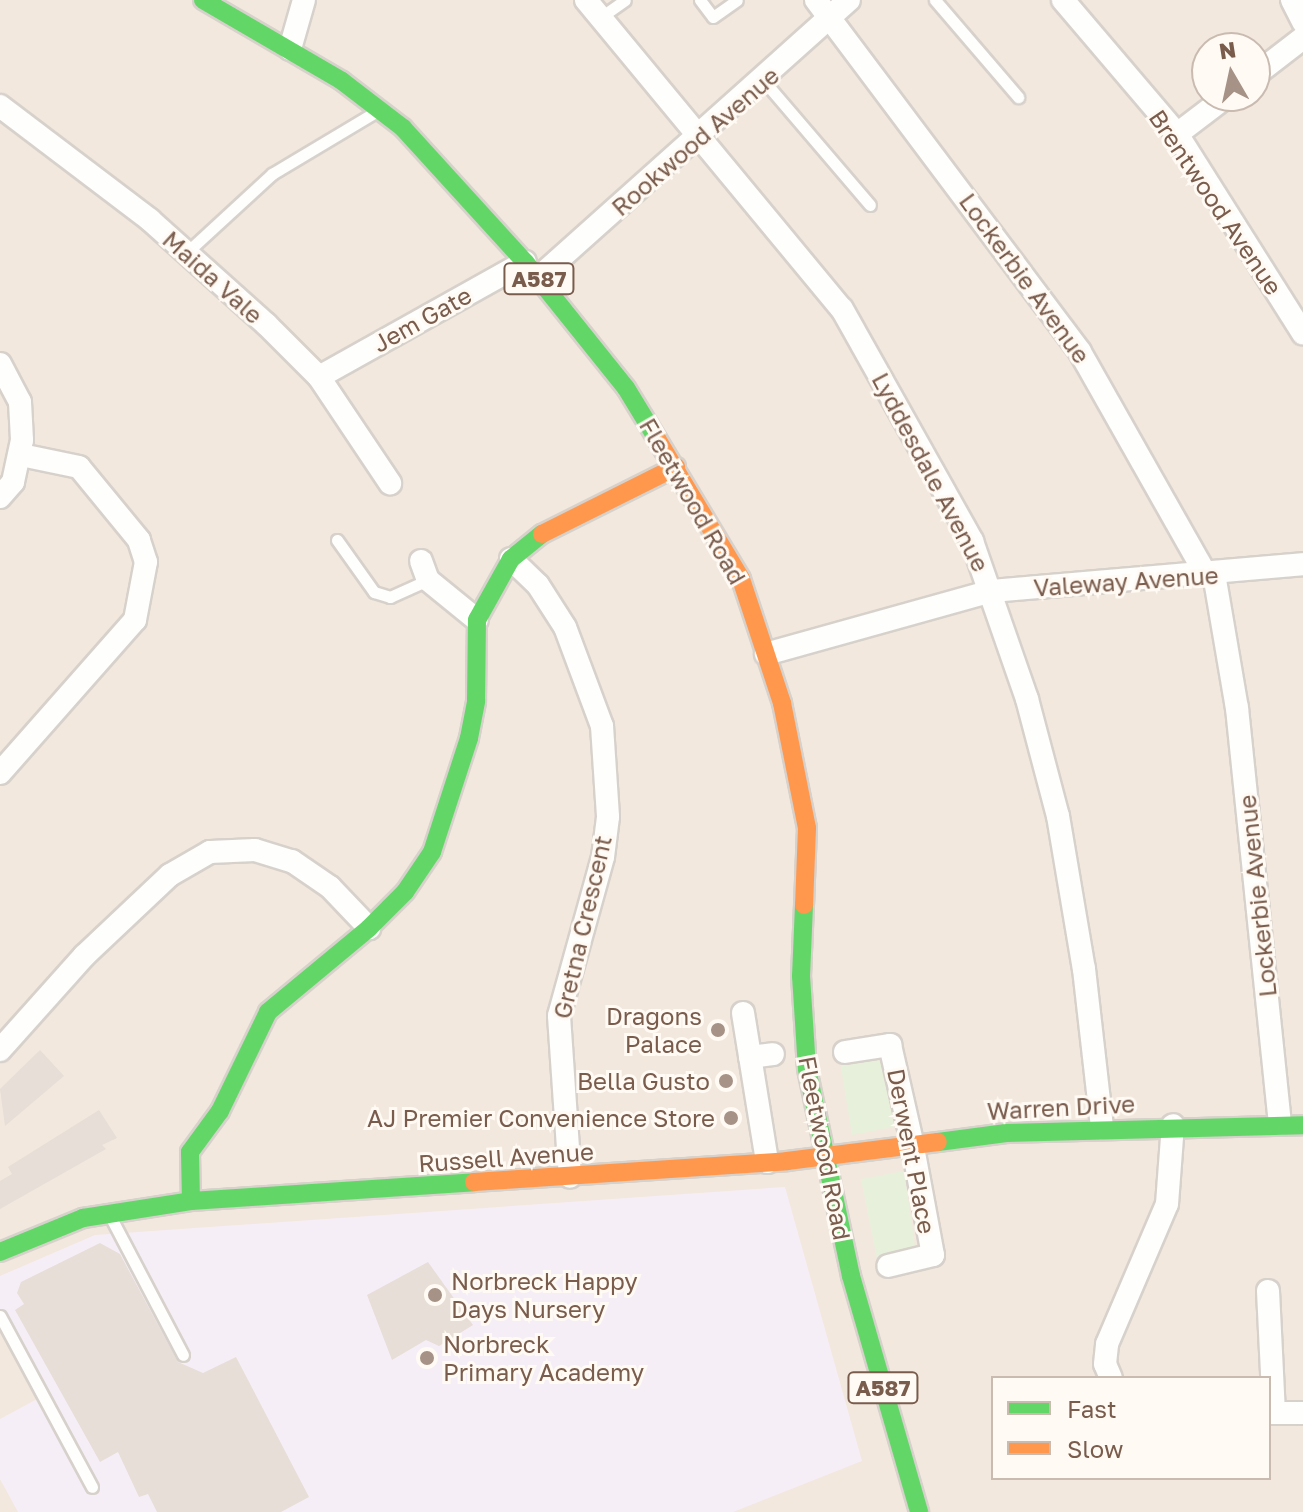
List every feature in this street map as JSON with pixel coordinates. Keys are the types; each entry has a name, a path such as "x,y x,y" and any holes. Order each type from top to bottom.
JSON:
{"main road":[{"name":"Fleetwood Road","path":"203,0 290,49 380,109 532,270 626,388 741,579 782,703 807,828 802,1015 823,1155 851,1276 919,1512"},
{"path":"191,1201 190,1152 220,1111 268,1012 369,928 405,892 432,852 469,738 476,701 477,620 511,559 551,526 676,467"},
{"name":"Warren Drive","path":"823,1155 912,1142 1102,1128 1303,1125"},
{"name":"Russell Avenue","path":"0,1252 109,1213 191,1201 570,1177 823,1155"}],"street":[{"path":"290,49 304,0"},
{"name":"Lyddesdale Avenue","path":"586,0 842,309 932,465 991,591 1058,816 1084,969 1102,1128"},
{"name":"Lockerbie Avenue","path":"816,0 1080,352 1210,575 1237,708 1280,1124"},
{"name":"Rookwood Avenue","path":"532,270 700,137 831,20 849,0"},
{"name":"Brentwood Avenue","path":"1063,0 1177,134 1303,333"},
{"path":"1292,0 1303,22"},
{"path":"1271,63 1303,38"},
{"name":"Maida Vale","path":"0,106 186,253 319,377 390,483"},
{"path":"1177,134 1206,112"},
{"name":"Jem Gate","path":"319,377 532,270"},
{"path":"0,364 20,402 21,455 13,482 0,497"},
{"path":"0,773 135,620 146,562 139,540 79,467 21,455"},
{"name":"Gretna Crescent","path":"511,559 538,585 565,627 602,726 608,817 603,857 559,1016 560,1092 570,1177"},
{"name":"Valeway Avenue","path":"766,654 991,591 1210,575 1303,564"},
{"path":"424,570 477,620"},
{"path":"0,1050 84,956 170,875 210,852 255,850 292,861 330,887 369,928"},
{"path":"743,1013 767,1162"},
{"name":"Derwent Place","path":"845,1052 890,1045 912,1142 933,1255 888,1266"},
{"path":"750,1057 773,1054"},
{"path":"1110,1376 1105,1364 1107,1344 1167,1204 1173,1125"},
{"path":"1268,1291 1271,1376"},
{"path":"1271,1382 1272,1413 1303,1413"}],"lane":[{"path":"601,17 625,0"},
{"path":"700,0 713,17 737,0"},
{"path":"935,0 1018,97"},
{"path":"764,81 870,205"},
{"path":"186,253 272,174 380,109"},
{"path":"337,540 374,592 390,597 424,570"},
{"path":"109,1213 183,1355"},
{"path":"0,1316 92,1487"}],"shaded area":[{"path":"0,0 1303,0 1303,1512 0,1512"},
{"name":"Norbreck Primary Academy","path":"785,1187 862,1461 733,1512 18,1512 0,1479 0,1419 41,1397 0,1320 0,1276 95,1235"}],"green space":[{"path":"875,1056 882,1065 894,1127 852,1135 840,1062"},
{"path":"904,1171 915,1246 877,1259 861,1179"}],"building":[{"path":"40,1050 64,1076 5,1126 0,1089"},
{"path":"99,1110 117,1138 102,1145 106,1149 0,1209 0,1181 12,1174 8,1167"},
{"path":"100,1243 120,1254 178,1362 203,1373 236,1357 309,1497 281,1512 157,1512 148,1494 139,1497 118,1452 100,1462 15,1310 24,1304 17,1293 21,1282"},
{"path":"428,1262 473,1325 439,1346 426,1340 392,1360 367,1295"}],"traffic: fast":[{"path":"203,0 342,81 403,128 525,262 626,388 657,439"},
{"path":"191,1201 190,1152 220,1111 268,1012 369,928 405,892 432,852 469,738 476,701 477,620 511,559 542,534"},
{"path":"804,905 801,976 807,1069 851,1276 919,1512"},
{"path":"938,1142 1006,1133 1303,1125"},
{"path":"0,1252 83,1218 191,1201 474,1182"}],"traffic: slow":[{"path":"657,439 741,579 782,703 807,828 804,905"},
{"path":"542,534 676,467"},
{"path":"474,1182 787,1161 938,1142"}],"place":[{"name":"Dragons Palace","path":"718,1030"},
{"name":"Bella Gusto","path":"726,1081"},
{"name":"AJ Premier Convenience Store","path":"731,1118"},
{"name":"Norbreck Happy Days Nursery","path":"435,1295"},
{"name":"Norbreck Primary Academy","path":"427,1358"}]}
